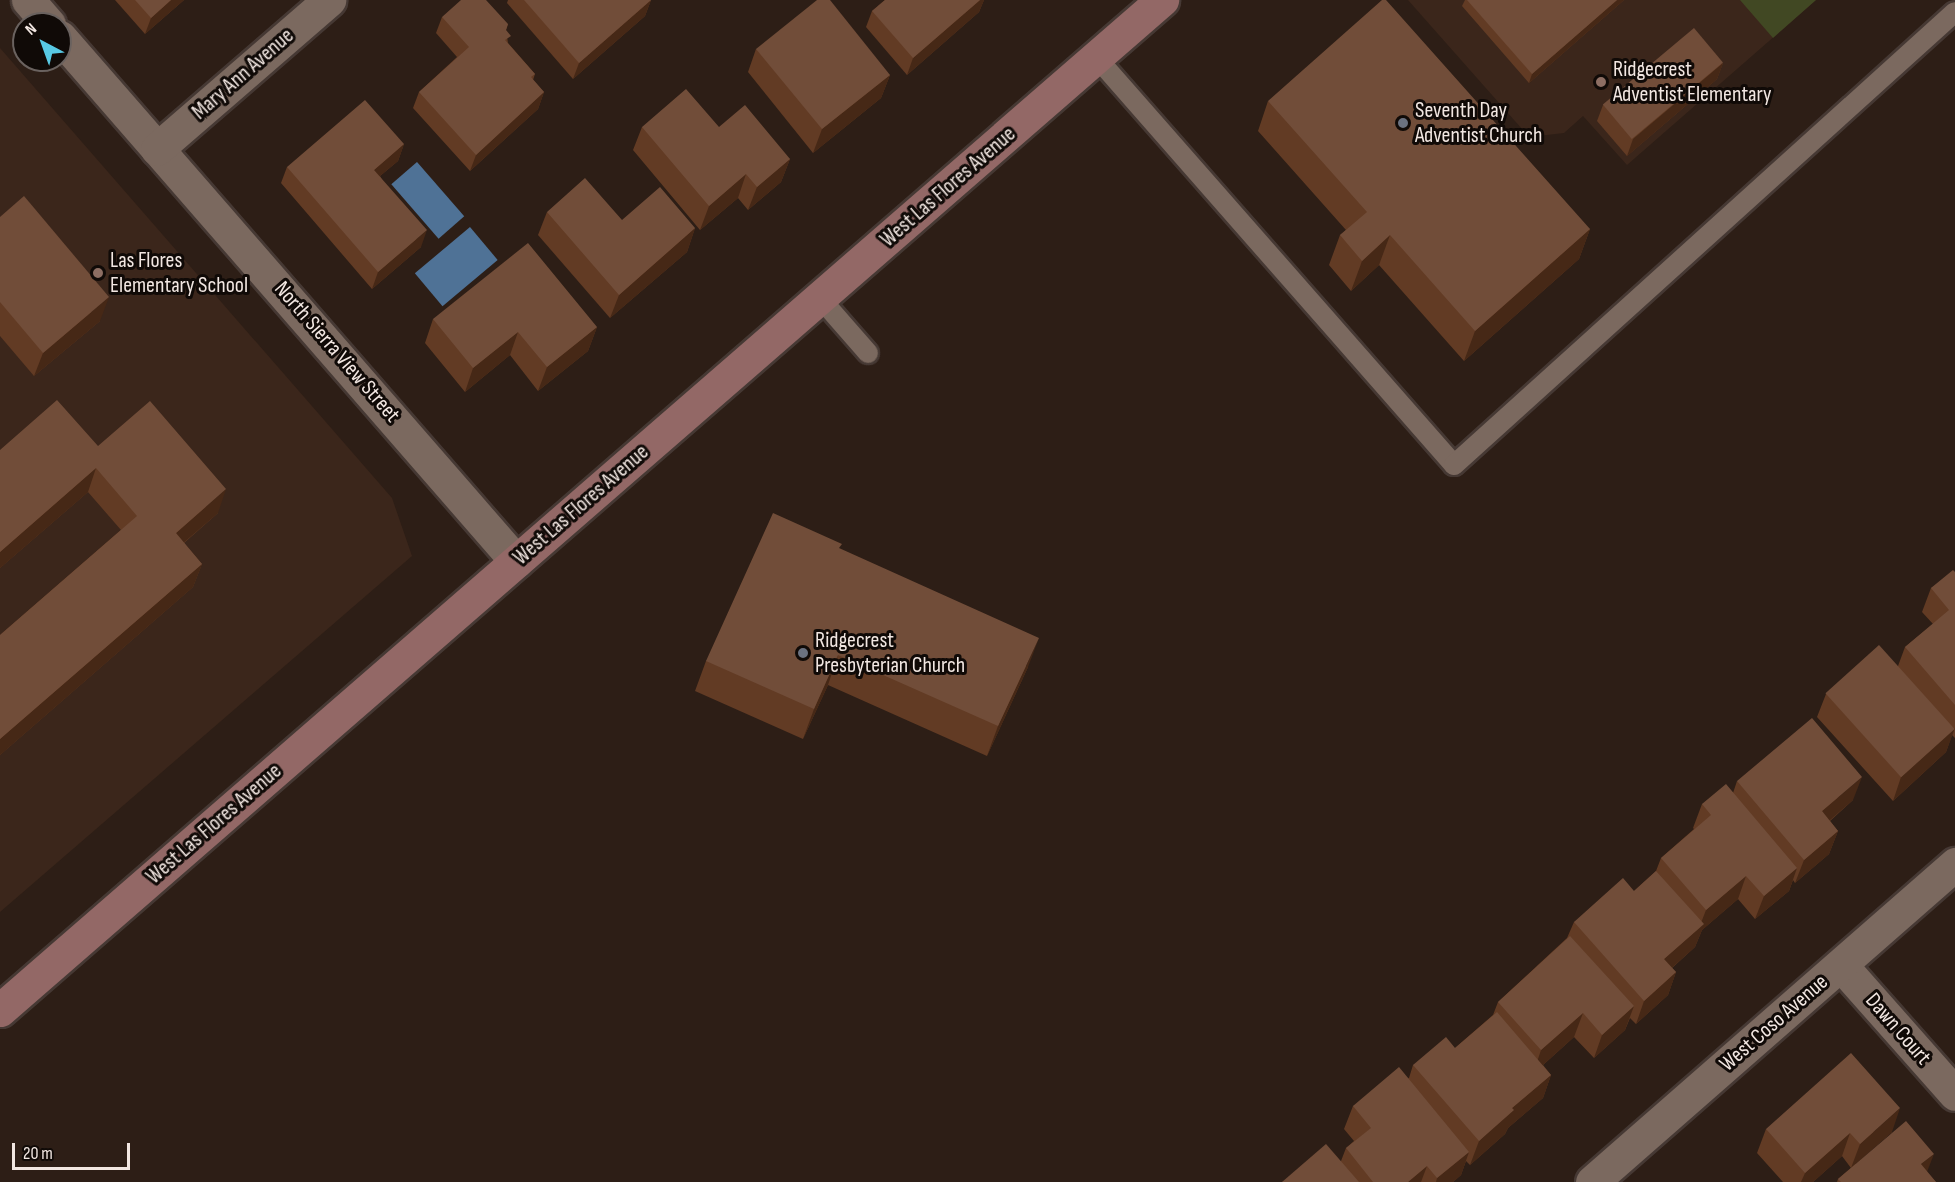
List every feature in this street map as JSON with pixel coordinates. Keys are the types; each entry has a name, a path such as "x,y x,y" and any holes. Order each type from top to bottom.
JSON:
{"main road":[{"name":"West Las Flores Avenue","path":"0,1010 1162,0"}],"street":[{"path":"28,0 38,12"},
{"name":"Mary Ann Avenue","path":"157,149 329,0"},
{"name":"North Sierra View Street","path":"72,51 381,401 516,561"},
{"name":"West Coso Avenue","path":"1592,1182 1955,864"},
{"name":"Dawn Court","path":"1841,965 1955,1094"}],"lane":[{"path":"1096,58 1454,465 1955,12"},
{"path":"820,298 868,352"}],"shaded area":[{"name":"Ridgecrest Adventist Elementary","path":"1408,0 1816,0 1627,165 1583,116 1564,133 1529,137"},
{"name":"Las Flores Elementary School","path":"0,48 12,62 12,72 21,72 392,498 412,556 0,912"}],"green space":[{"path":"1740,0 1816,0 1773,38"}],"water":[{"path":"417,162 464,216 439,239 391,184"},
{"path":"470,227 498,260 442,306 415,273"}],"building":[{"path":"135,0 171,0 151,18"},
{"path":"461,0 486,0 508,24 506,30 511,36 505,40 535,74 531,77 544,92 476,155 419,92 469,47 442,17"},
{"path":"524,0 651,0 579,63"},
{"path":"817,0 830,0 890,75 822,129 756,49"},
{"path":"885,0 980,0 913,58 872,11"},
{"path":"1382,0 1386,0 1590,229 1475,331 1390,235 1362,261 1340,235 1367,212 1268,101"},
{"name":"Ridgecrest Adventist Elementary","path":"1467,0 1617,0 1532,74"},
{"path":"1694,28 1723,62 1632,139 1603,104"},
{"path":"686,89 719,127 745,105 790,159 757,187 746,174 709,206 642,127"},
{"path":"365,100 404,144 374,170 427,230 378,272 287,167"},
{"path":"585,178 622,220 660,187 695,228 619,295 547,212"},
{"path":"24,196 109,297 43,353 0,302 0,217"},
{"path":"528,243 597,327 547,367 518,332 473,368 433,319"},
{"path":"57,400 98,446 150,401 226,489 176,533 202,564 0,739 0,635 137,516 96,468 0,552 0,450"},
{"path":"773,513 842,544 839,548 1039,638 998,726 838,655 814,709 706,661"},
{"path":"1953,570 1955,572 1955,705 1905,647 1949,610 1931,588"},
{"path":"1879,645 1955,729 1901,777 1825,693"},
{"path":"1812,718 1862,777 1822,811 1838,831 1804,860 1737,781"},
{"path":"1726,784 1797,868 1764,896 1746,876 1706,910 1661,858 1711,815 1702,804"},
{"path":"1656,871 1704,924 1664,959 1676,972 1644,1001 1574,922 1623,878 1634,891"},
{"path":"1570,936 1634,1006 1602,1035 1583,1013 1541,1050 1498,1002"},
{"path":"1497,1012 1551,1075 1512,1108 1514,1110 1479,1141 1413,1065 1446,1037 1455,1048"},
{"path":"1851,1053 1900,1108 1860,1144 1850,1133 1805,1173 1766,1129"},
{"path":"1399,1067 1469,1152 1437,1178 1427,1166 1408,1182 1373,1182 1346,1148 1371,1128 1353,1106"},
{"path":"1906,1121 1934,1154 1921,1164 1936,1182 1841,1182 1838,1179"},
{"path":"1326,1144 1359,1182 1282,1182"}],"place":[{"name":"Ridgecrest Adventist Elementary","path":"1601,82"},
{"name":"Seventh Day Adventist Church","path":"1403,123"},
{"name":"Las Flores Elementary School","path":"98,273"},
{"name":"Ridgecrest Presbyterian Church","path":"803,653"}]}
